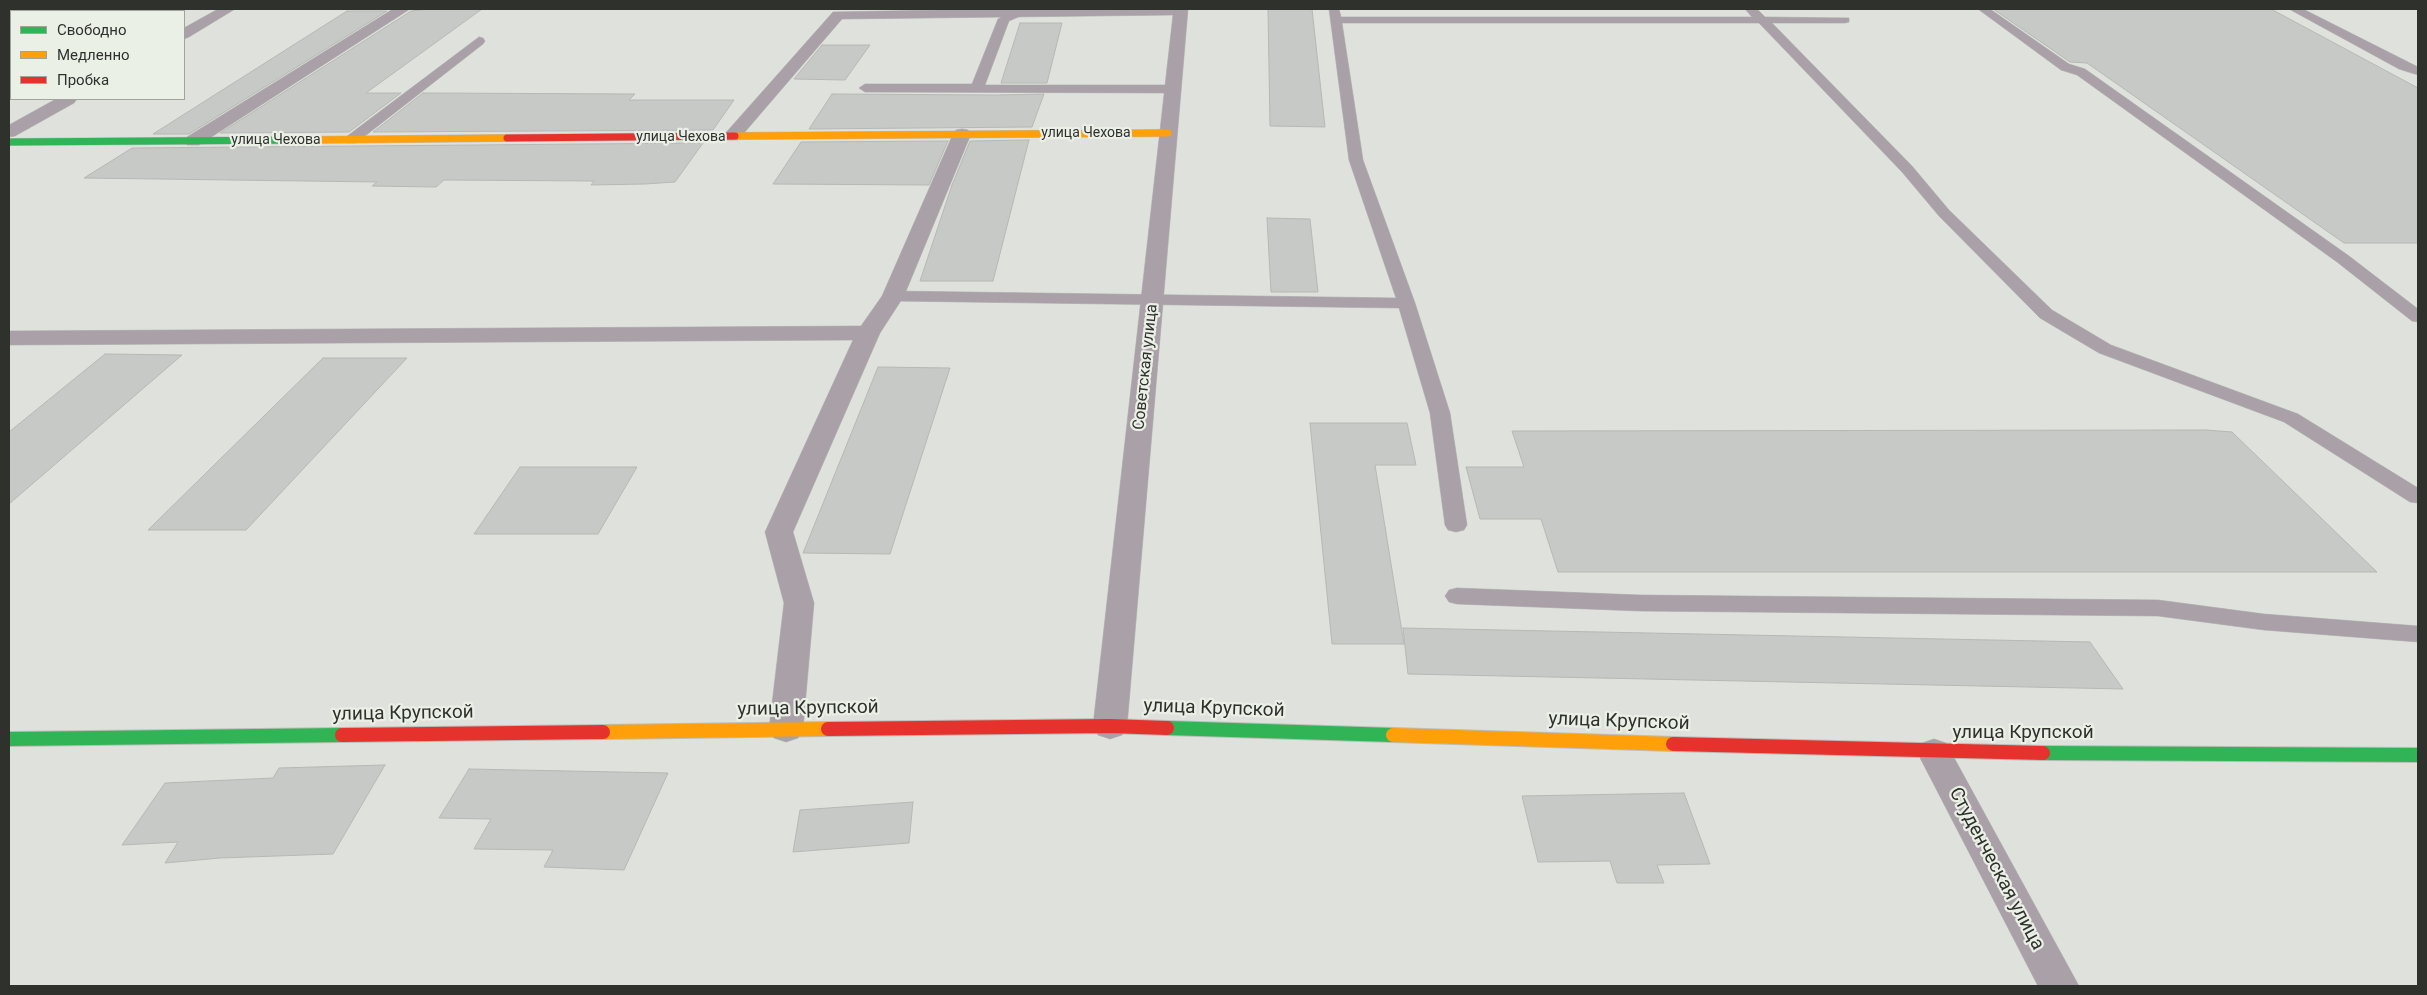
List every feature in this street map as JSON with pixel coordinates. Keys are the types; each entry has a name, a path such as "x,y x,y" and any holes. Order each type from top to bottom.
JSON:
{"street":[{"path":"185,33 228,9"},
{"name":"улица Чехова","path":"193,141 403,9"},
{"path":"732,136 838,15 929,11 1180,10"},
{"name":"Советская улица","path":"1110,726 1180,10"},
{"path":"9,132 66,100"},
{"name":"улица Чехова","path":"9,142 1168,133"},
{"path":"786,729 799,603 779,532 868,333 893,296 962,134"},
{"path":"9,338 868,333"},
{"name":"улица Крупской","path":"9,739 1110,726 1934,752 2418,755"},
{"name":"Студенческая улица","path":"1934,752 2059,986"}],"lane":[{"path":"1983,9 2065,67 2081,72 2343,259 2418,317"},
{"path":"2295,9 2403,66 2418,71"},
{"path":"977,88 1004,19 1019,11"},
{"path":"1756,14 1907,169 1944,213 2046,314 2105,349 2291,418 2418,497"},
{"path":"1456,525 1440,413 1406,303 1356,160 1335,15 1756,14 1845,20"},
{"path":"351,140 479,41"},
{"path":"865,88 1173,88"},
{"path":"893,296 1406,303"},
{"path":"1457,596 1640,603 2158,608 2264,622 2418,634"}],"building":[{"path":"482,9 366,93 401,93 349,132 220,133 411,11"},
{"path":"1268,9 1312,9 1325,127 1270,126"},
{"path":"1993,9 2271,9 2418,88 2418,243 2344,243 2087,63 2070,62"},
{"path":"347,11 387,11 189,134 153,134"},
{"path":"1020,23 1062,23 1047,83 1001,83"},
{"path":"822,45 870,45 845,80 794,79"},
{"path":"423,93 635,94 629,100 734,100 713,130 373,132"},
{"path":"832,94 1044,94 1032,127 809,129"},
{"path":"1029,140 993,281 920,281 952,185 970,141"},
{"path":"948,141 929,185 773,184 801,142"},
{"path":"703,143 675,182 645,184 591,185 594,181 444,180 436,187 372,186 377,182 84,178 132,148"},
{"path":"1267,218 1310,219 1318,292 1271,292"},
{"path":"105,354 182,355 9,504 9,432"},
{"path":"323,358 407,358 246,530 148,530"},
{"path":"878,367 950,368 890,554 803,553"},
{"path":"1310,423 1407,423 1416,465 1375,465 1404,644 1332,644"},
{"path":"2206,430 2232,432 2377,572 1558,572 1541,519 1480,519 1466,467 1524,467 1512,431"},
{"path":"520,467 637,467 598,534 474,534"},
{"path":"1403,628 2090,642 2123,689 1408,674"},
{"path":"385,765 333,854 220,858 165,863 178,842 122,845 165,783 273,778 279,768"},
{"path":"469,769 668,773 624,870 544,867 553,850 474,849 491,819 439,818"},
{"path":"1684,793 1710,864 1657,865 1664,883 1617,883 1610,861 1538,862 1522,796"},
{"path":"913,802 909,843 793,852 800,810"}],"traffic: fast":[{"path":"9,142 304,140"},
{"path":"1167,728 1393,735"},
{"path":"9,739 342,735"},
{"path":"2043,753 2418,755"}],"traffic: slow":[{"path":"735,136 1168,133"},
{"path":"304,140 507,138"},
{"path":"603,732 828,729"},
{"path":"1393,735 1673,744"}],"traffic: jam":[{"path":"507,138 735,136"},
{"path":"828,729 1110,726 1167,728"},
{"path":"342,735 603,732"},
{"path":"1673,744 1934,752 2043,753"}]}
